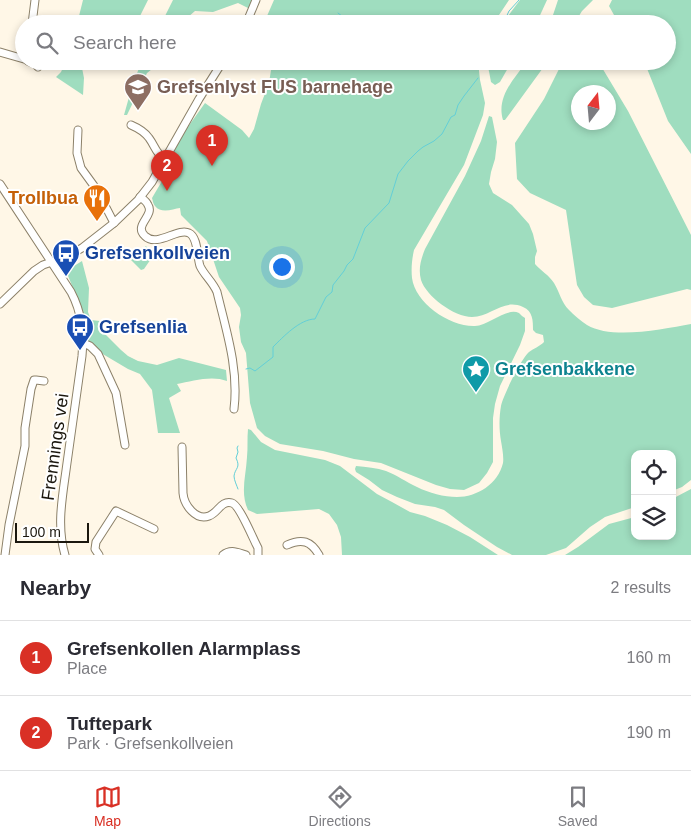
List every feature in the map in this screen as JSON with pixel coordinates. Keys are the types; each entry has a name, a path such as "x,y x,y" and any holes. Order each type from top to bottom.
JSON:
{"street":[{"path":"33,15 35,0"},
{"path":"250,15 256,0"},
{"path":"0,52 15,56"},
{"path":"0,304 34,271 43,265 73,254 127,211 152,182 217,70"},
{"path":"131,125 139,128 145,134 156,152 164,159"},
{"path":"78,130 76,153 81,168 96,190 114,223"},
{"name":"Frennings vei","path":"0,184 71,292 77,304 82,324 83,343 62,504 61,530 65,555"},
{"path":"140,197 148,204 150,209 141,227 141,232 145,237 155,240 184,232 190,233 196,242 200,266 217,292 234,368 234,409"},
{"path":"83,343 90,346 98,354 116,393 125,445"},
{"path":"5,555 25,446 25,428 31,389 34,380 44,381"},
{"path":"182,447 183,498 188,508 195,514 207,517 224,504 234,504 239,510 258,548 258,555"},
{"path":"99,555 95,549 96,542 116,512 154,529"},
{"path":"287,545 293,542 305,542 314,547 319,555"},
{"path":"223,555 232,551 246,555"}],"green space":[{"path":"83,0 148,0 140,15 79,15"},
{"path":"173,0 255,0 252,10 238,3 213,12 195,11 190,15 166,15"},
{"path":"274,0 509,0 499,15 267,15"},
{"path":"520,0 547,0 540,15 509,15"},
{"path":"558,0 593,0 580,15 553,15"},
{"path":"612,0 691,0 691,154 668,121 648,70 676,70 676,15 614,15 609,6"},
{"path":"62,70 82,70 83,95 56,77"},
{"path":"138,70 151,70 147,73 127,115 124,115"},
{"path":"271,70 479,70 485,103 483,115 464,165 414,250 412,278 420,296 427,304 435,312 455,322 475,326 509,312 519,313 525,318 525,331 500,386 495,404 493,418 493,462 479,483 464,490 450,489 381,463 280,444 265,436 257,428 250,403 246,353 241,342 239,327 240,308 219,277 207,241 181,215 180,208 160,210 154,205 152,198 162,181 166,162 180,138 205,103 242,130 249,138 254,129 269,83"},
{"path":"489,70 507,70 500,82 495,85 491,82"},
{"path":"521,70 541,70 505,120 503,120 502,104 512,82"},
{"path":"558,70 603,70 612,85 571,85 571,130 616,130 616,91 691,235 691,290 687,289 612,308 593,305 584,297 577,285 566,210 530,193 517,179 515,143 544,99"},
{"path":"489,116 492,117 497,142 489,184 493,193 512,205 529,224 537,251 535,264 552,280 564,304 578,318 587,325 597,329 624,333 691,324 691,480 676,489 676,450 631,450 631,508 605,517 590,527 566,548 546,555 512,555 497,547 444,510 415,504 397,497 382,490 356,472 355,469 356,466 383,470 426,491 457,497 472,495 486,488 497,477 503,463 500,432 502,401 526,356 544,342 543,335 533,330 529,311 516,305 503,306 485,314 472,317 449,310 429,293 421,280 420,272 421,260 425,249 465,176 481,141"},
{"path":"146,246 153,256 144,269 141,270 131,260"},
{"path":"82,261 89,288 88,312 91,320 100,321 102,331 128,356 138,361 157,365 179,358 226,370 227,381 209,379 177,384 181,391 169,398 180,433 158,433 152,390 140,374 101,353 86,339 78,300 66,271"},
{"path":"248,429 261,442 275,450 325,460 340,466 377,494 410,512 447,525 498,555 342,555 341,537 337,525 329,514 319,509 257,514 248,510 244,491"},
{"path":"691,489 691,555 565,555 609,524 631,518 631,540 676,540 676,497"}],"waterway":[{"path":"507,15 519,0"},
{"path":"246,369 250,368 255,371 273,357 273,347 287,334 298,325 315,319 326,297 332,292 333,285 353,259 365,228 389,203 398,174 418,151 442,134 451,117 455,115 458,105 478,78"},
{"path":"238,446 236,458 238,466 234,476 238,489"}],"place":[{"name":"Grefsenlyst FUS barnehage","path":"138,111"},
{"name":"Grefsenkollen Alarmplass","path":"212,166"},
{"name":"Tuftepark","path":"167,191"},
{"name":"Trollbua","path":"97,222"},
{"name":"Grefsenkollveien","path":"66,277"},
{"name":"Grefsenlia","path":"80,351"},
{"name":"Grefsenbakkene","path":"476,393"}]}
